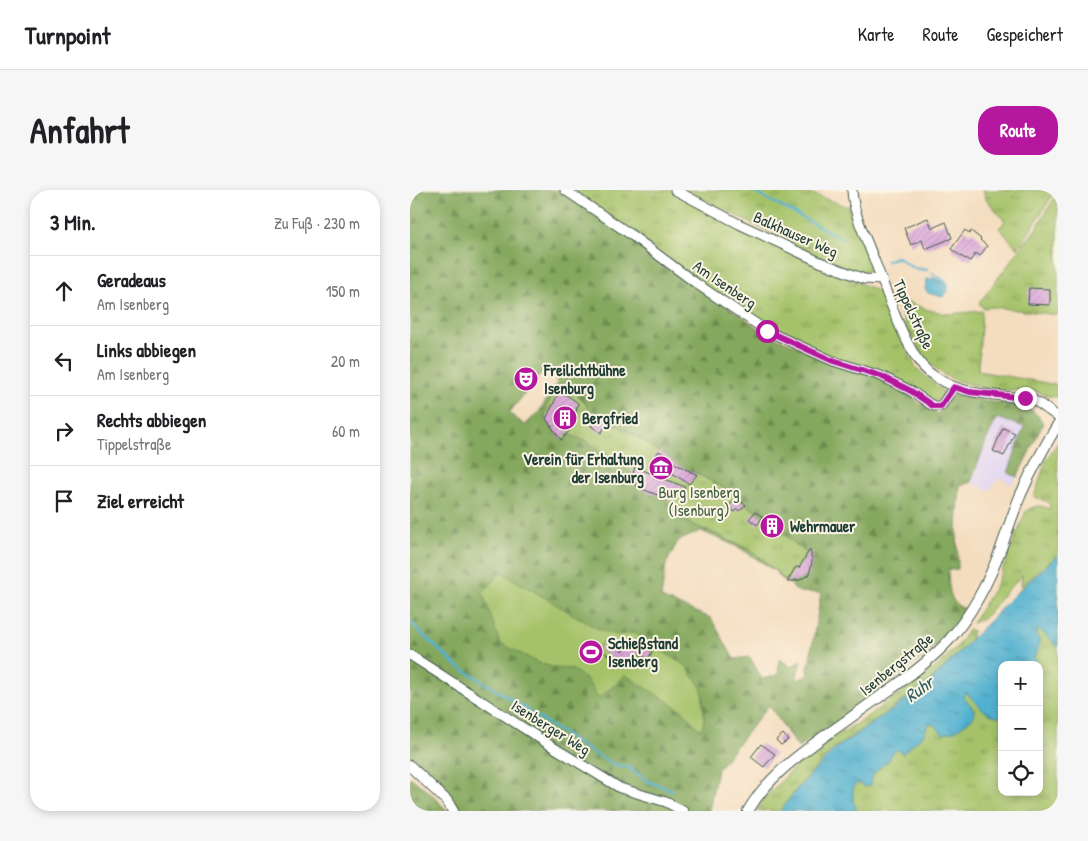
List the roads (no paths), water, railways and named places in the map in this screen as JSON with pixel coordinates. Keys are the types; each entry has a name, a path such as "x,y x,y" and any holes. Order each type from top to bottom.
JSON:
{"main road":[{"name":"Isenbergstraße","path":"748,811 779,771 806,749 869,705 931,658 956,631 988,578 1032,471 1058,424"},
{"path":"410,766 447,801 453,811"}],"street":[{"name":"Am Isenberg","path":"565,190 630,234 696,284 767,331 833,361 888,379 911,391 933,406 941,406 954,387"},
{"name":"Balkhauser Weg","path":"675,190 739,224 820,262 864,279 882,280"},
{"name":"Tippelstraße","path":"852,190 855,207 901,330 921,364 938,379 954,387 970,392 1033,400 1058,417"},
{"name":"Isenberger Weg","path":"410,655 620,788 666,802 683,811"}],"water":[{"path":"933,277 947,286 948,289 943,297 928,293 925,289 927,279"},
{"path":"1058,555 1058,647 1037,629 1036,635 1040,641 1038,651 1033,658 1037,661 998,661 998,717 991,715 978,705 966,692 963,697 974,710 973,718 955,731 943,734 936,726 929,723 923,735 902,754 899,750 894,751 889,760 876,771 870,781 872,784 867,787 856,783 853,789 855,811 780,811 799,787 835,749 933,679 1014,595"}],"waterway":[{"path":"750,190 843,239"},
{"path":"887,261 897,257 913,268 927,270"},
{"path":"932,273 948,285"},
{"path":"410,621 456,665 583,747 615,765 628,767 647,781 672,790"}],"place":[{"name":"Freilichtbühne Isenburg","path":"526,379"},
{"name":"Bergfried","path":"565,418"},
{"name":"Verein für Erhaltung der Isenburg","path":"661,468"},
{"name":"Wehrmauer","path":"772,526"},
{"name":"Schießstand Isenberg","path":"591,652"}],"park label":[{"name":"Burg Isenberg (Isenburg)","path":"699,501"}],"water label":[{"name":"Ruhr","path":"919,689"}]}
